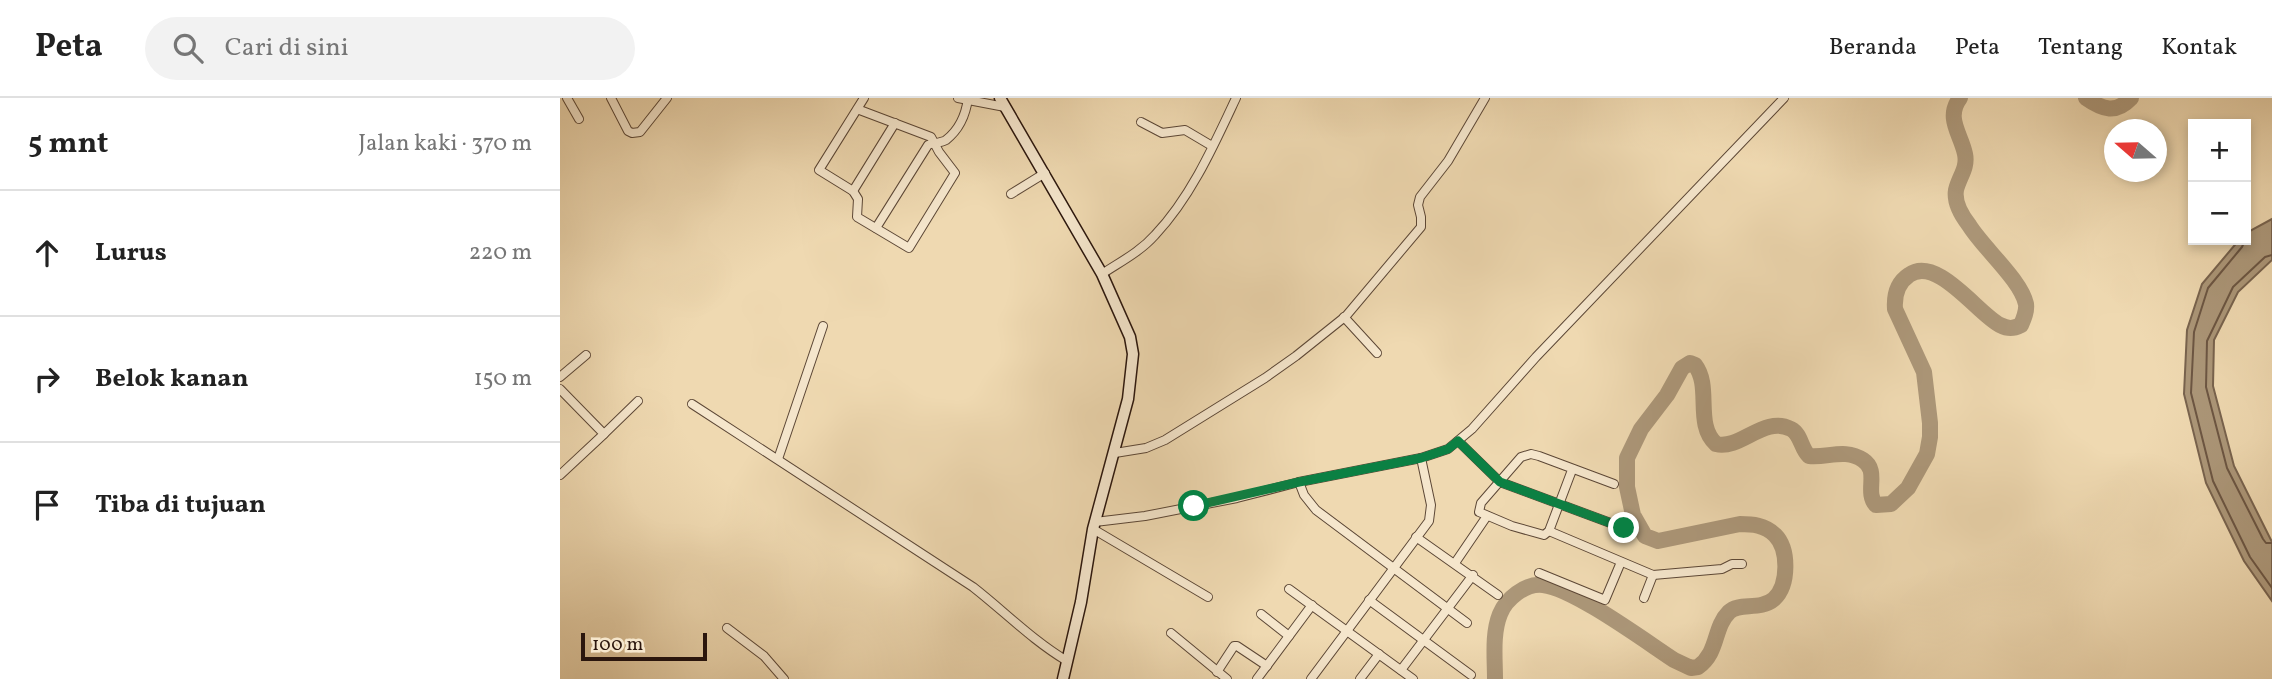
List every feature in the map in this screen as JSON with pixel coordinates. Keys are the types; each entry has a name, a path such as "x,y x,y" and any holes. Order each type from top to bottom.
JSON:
{"street":[{"path":"567,98 579,119"},
{"path":"611,98 628,131 632,133 640,132 662,100"},
{"path":"852,98 861,103 895,123 931,137 955,173 909,248 857,217 858,200 853,191 819,170 861,103"},
{"path":"1102,274 1155,236 1185,195 1236,98"},
{"path":"1115,453 1146,449 1165,440 1265,378 1344,317 1421,227 1422,217 1418,205 1420,197 1448,161 1485,98"},
{"path":"1094,526 1421,458 1448,449 1784,98"},
{"path":"876,228 928,145 944,141 964,119 967,113 965,99 1002,103 1102,274 1127,328 1133,355 1132,385 1094,526 1081,602 1063,659 1063,679"},
{"path":"1140,122 1162,133 1185,130 1212,146"},
{"path":"853,191 895,123"},
{"path":"1011,194 1042,175"},
{"path":"1344,317 1377,354"},
{"path":"778,458 823,326"},
{"path":"560,377 586,355"},
{"path":"560,389 604,433"},
{"path":"560,475 638,401"},
{"path":"692,404 973,587 1023,631 1063,659"},
{"path":"1458,441 1500,482 1624,528"},
{"path":"1572,470 1549,531 1541,536 1481,514 1479,506 1526,454 1539,456 1614,484"},
{"path":"1311,679 1429,521 1430,496 1421,458"},
{"path":"1299,482 1304,495 1316,510 1467,623"},
{"path":"1455,563 1487,516"},
{"path":"1094,526 1208,597"},
{"path":"1549,531 1653,575 1722,569 1732,564 1742,564"},
{"path":"1416,537 1499,595"},
{"path":"1538,573 1605,600 1621,562"},
{"path":"1401,670 1473,575"},
{"path":"1644,598 1653,575"},
{"path":"1289,589 1413,679"},
{"path":"1369,600 1471,675"},
{"path":"1257,679 1312,605"},
{"path":"1261,614 1289,636"},
{"path":"727,628 764,656 783,679"},
{"path":"1171,633 1227,679"},
{"path":"1217,671 1234,646 1267,666"},
{"path":"1360,679 1379,654"}],"water":[{"path":"2272,219 2272,260 2238,292 2214,340 2213,386 2234,466 2272,542 2272,601 2244,561 2206,483 2184,394 2187,330 2202,284 2235,245 2251,245 2251,230"}],"waterway":[{"path":"1495,679 1495,638 1500,614 1511,598 1523,589 1536,585 1556,588 1572,595 1691,668 1698,667 1705,661 1720,625 1729,612 1738,607 1768,603 1779,593 1785,576 1785,558 1780,541 1767,529 1740,524 1658,541 1645,536 1633,515 1627,487 1627,458 1641,429 1667,395 1682,368 1690,363 1695,365 1700,374 1706,426 1709,436 1716,444 1725,445 1762,429 1781,426 1794,431 1809,456 1843,454 1863,460 1871,470 1871,494 1876,505 1891,504 1908,488 1927,454 1930,423 1924,372 1895,309 1899,286 1909,275 1920,271 1932,273 1957,288 1991,319 2008,328 2021,325 2026,309 2023,295 2017,285 1975,234 1957,204 1956,190 1966,159 1954,119 1960,98"},
{"path":"2086,98 2109,108 2120,106 2131,98"}],"route":[{"path":"1194,506 1421,458 1448,449 1458,441 1500,482 1624,528"}]}
